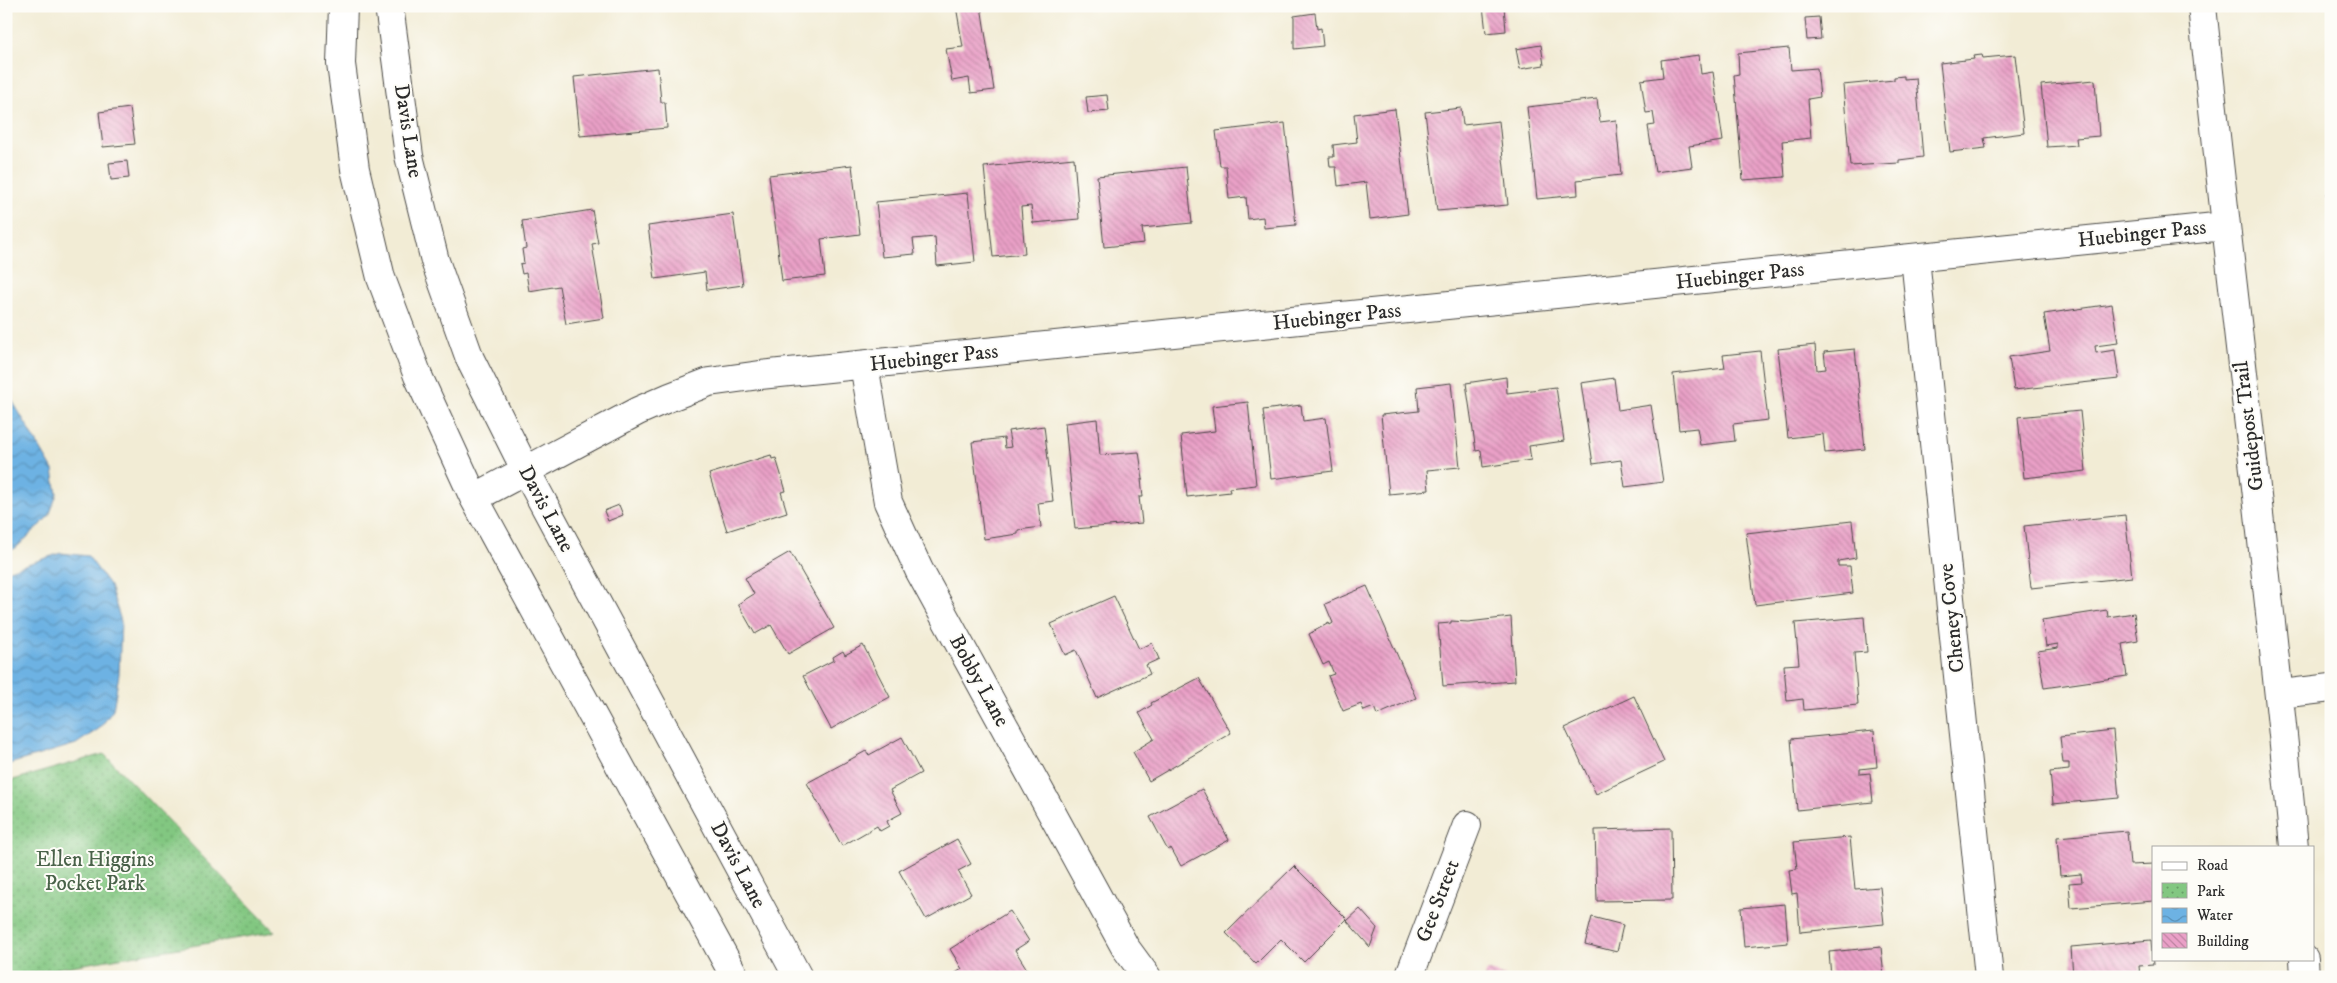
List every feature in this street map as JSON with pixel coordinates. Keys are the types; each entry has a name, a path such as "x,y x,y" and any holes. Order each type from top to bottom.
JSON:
{"street":[{"path":"342,6 341,64 355,169 381,278 418,376 474,498 736,977"},
{"name":"Davis Lane","path":"389,6 409,156 435,261 470,359 526,471 798,977"},
{"name":"Guidepost Trail","path":"2202,6 2225,226 2280,694 2294,846"},
{"name":"Huebinger Pass","path":"474,498 638,412 709,382 760,375 2225,226"},
{"name":"Cheney Cove","path":"1915,258 1989,977"},
{"name":"Bobby Lane","path":"864,365 888,502 919,570 1126,947 1147,977"},
{"path":"2280,694 2331,688"},
{"name":"Gee Street","path":"1409,977 1467,825"},
{"path":"2304,960 2305,977"}],"green space":[{"name":"Ellen Higgins Pocket Park","path":"104,754 275,932 6,977 6,782"}],"water":[{"path":"6,390 53,470 57,494 49,516 16,548 6,552"},
{"path":"61,553 88,556 110,586 121,621 119,674 113,710 100,728 76,744 6,765 6,571"}],"building":[{"path":"956,6 981,6 994,90 971,93 969,78 952,81 946,49 963,47"},
{"path":"1483,6 1504,6 1506,31 1486,33"},
{"path":"1315,13 1317,29 1321,28 1323,46 1294,49 1294,16"},
{"path":"1819,17 1821,39 1807,40 1805,18"},
{"path":"1541,45 1544,65 1520,69 1516,49"},
{"path":"1789,48 1791,70 1817,68 1820,97 1808,99 1811,138 1782,141 1785,177 1743,180 1734,75 1739,74 1738,53"},
{"path":"1699,55 1701,74 1713,72 1723,141 1689,146 1692,167 1655,172 1648,126 1655,125 1653,112 1646,113 1641,80 1663,77 1661,60"},
{"path":"1982,55 1983,58 2015,55 2024,133 1984,138 1986,148 1950,152 1940,63 1974,59 1973,56"},
{"path":"658,68 661,102 665,102 667,128 580,136 574,77"},
{"path":"1904,76 1904,79 1916,78 1923,157 1899,160 1899,163 1850,166 1843,85 1894,80 1894,77"},
{"path":"2095,80 2099,136 2076,138 2077,145 2047,147 2041,85"},
{"path":"1107,95 1109,111 1088,113 1086,97"},
{"path":"6,97 10,97 12,113 6,114"},
{"path":"1597,99 1600,122 1616,120 1621,175 1577,180 1578,195 1537,199 1527,107"},
{"path":"130,108 135,144 103,147 99,112"},
{"path":"1461,108 1463,125 1499,121 1508,205 1437,211 1425,112"},
{"path":"1395,109 1408,214 1370,219 1366,182 1338,186 1336,167 1330,167 1329,157 1334,157 1333,145 1357,142 1354,114"},
{"path":"1285,123 1296,225 1264,228 1263,217 1248,219 1246,197 1229,199 1226,166 1220,166 1216,131"},
{"path":"1074,158 1079,219 1033,223 1031,206 1021,207 1025,254 993,257 984,167"},
{"path":"127,161 129,178 111,180 109,163"},
{"path":"852,165 860,234 821,239 825,276 782,281 769,175"},
{"path":"1186,167 1192,223 1142,228 1144,243 1104,247 1097,176"},
{"path":"2331,192 2331,211 2330,211 2327,193"},
{"path":"968,193 975,262 937,266 935,237 913,239 915,254 882,257 876,202"},
{"path":"592,210 598,243 592,244 604,318 566,324 559,286 529,291 526,273 522,274 520,264 524,263 522,249 526,248 522,221"},
{"path":"733,214 743,285 707,290 705,272 655,279 648,226"},
{"path":"2112,304 2118,343 2095,346 2096,353 2115,350 2119,379 2014,390 2009,357 2050,351 2044,314"},
{"path":"1815,345 1817,370 1826,369 1824,352 1855,349 1865,449 1825,453 1823,434 1788,438 1778,349"},
{"path":"1760,351 1768,420 1733,424 1735,441 1700,445 1697,428 1679,430 1673,374 1725,368 1723,355"},
{"path":"1506,377 1507,393 1556,387 1564,441 1529,446 1531,460 1483,467 1481,450 1476,451 1466,383"},
{"path":"1614,378 1618,410 1651,405 1663,482 1625,487 1621,460 1593,464 1581,383"},
{"path":"1451,383 1460,467 1427,470 1429,490 1389,494 1381,415 1419,411 1417,387"},
{"path":"1248,402 1256,485 1229,488 1230,492 1187,497 1181,435 1215,431 1212,406"},
{"path":"1301,405 1303,421 1326,418 1333,471 1271,479 1263,410"},
{"path":"2080,411 2086,471 2024,478 2018,417"},
{"path":"1097,419 1100,455 1139,452 1143,479 1141,479 1143,497 1139,497 1142,523 1075,529 1065,423"},
{"path":"1044,426 1053,501 1038,503 1041,527 1018,530 1018,534 984,539 972,442 1004,438 1005,448 1011,447 1008,431"},
{"path":"771,455 772,459 776,458 786,491 781,492 787,512 727,531 709,474"},
{"path":"619,505 623,515 608,521 604,511"},
{"path":"2125,515 2132,577 2031,588 2024,526"},
{"path":"1852,521 1856,558 1838,561 1838,566 1850,566 1853,593 1755,605 1746,533"},
{"path":"790,552 834,628 788,654 771,625 755,634 738,604 754,594 745,578"},
{"path":"1367,586 1416,698 1377,715 1374,707 1364,711 1361,704 1343,711 1328,676 1334,674 1329,662 1323,665 1309,634 1329,623 1330,625 1333,623 1325,604"},
{"path":"1114,596 1139,649 1152,643 1159,659 1146,665 1150,674 1097,698 1076,650 1065,655 1051,624"},
{"path":"2107,610 2108,617 2134,613 2138,641 2122,644 2127,676 2044,688 2038,651 2058,648 2058,644 2046,646 2042,620"},
{"path":"1511,617 1515,681 1443,686 1438,624 1451,623 1451,621 1468,622"},
{"path":"1864,617 1867,652 1854,653 1858,705 1804,710 1803,699 1787,701 1784,665 1799,664 1795,623"},
{"path":"863,645 890,697 831,729 803,676 834,660 833,657 843,651 845,655"},
{"path":"1199,678 1231,733 1149,781 1133,752 1154,739 1139,713 1152,705 1151,703"},
{"path":"1634,696 1664,762 1596,794 1565,728"},
{"path":"1874,731 1877,767 1860,769 1860,774 1870,773 1873,802 1797,810 1791,739"},
{"path":"2113,731 2119,798 2053,804 2050,772 2069,770 2069,763 2063,763 2060,737"},
{"path":"902,737 921,773 890,790 902,813 887,821 889,826 880,831 877,826 842,846 807,783 866,751 869,755"},
{"path":"1202,789 1229,840 1181,866 1171,848 1168,850 1166,847 1150,817"},
{"path":"1671,828 1672,900 1597,901 1595,830"},
{"path":"2127,831 2130,865 2152,864 2152,901 2071,908 2069,883 2082,882 2081,874 2060,876 2057,837"},
{"path":"1850,837 1855,889 1880,887 1884,924 1800,932 1797,893 1792,894 1789,870 1797,869 1794,842"},
{"path":"957,839 971,864 958,871 971,894 926,919 899,871"},
{"path":"1294,866 1347,919 1304,962 1281,939 1256,964 1226,933"},
{"path":"1785,904 1788,943 1744,947 1741,908"},
{"path":"1360,909 1377,928 1370,947 1347,921"},
{"path":"1010,911 1029,941 1015,950 1032,977 949,977 962,969 950,949"},
{"path":"1592,917 1623,925 1617,952 1585,944"},
{"path":"2151,940 2153,965 2139,966 2140,977 2073,977 2071,947"},
{"path":"1881,947 1884,977 1831,977 1829,952"},
{"path":"1487,970 1505,976 1505,977 1485,977"}]}
